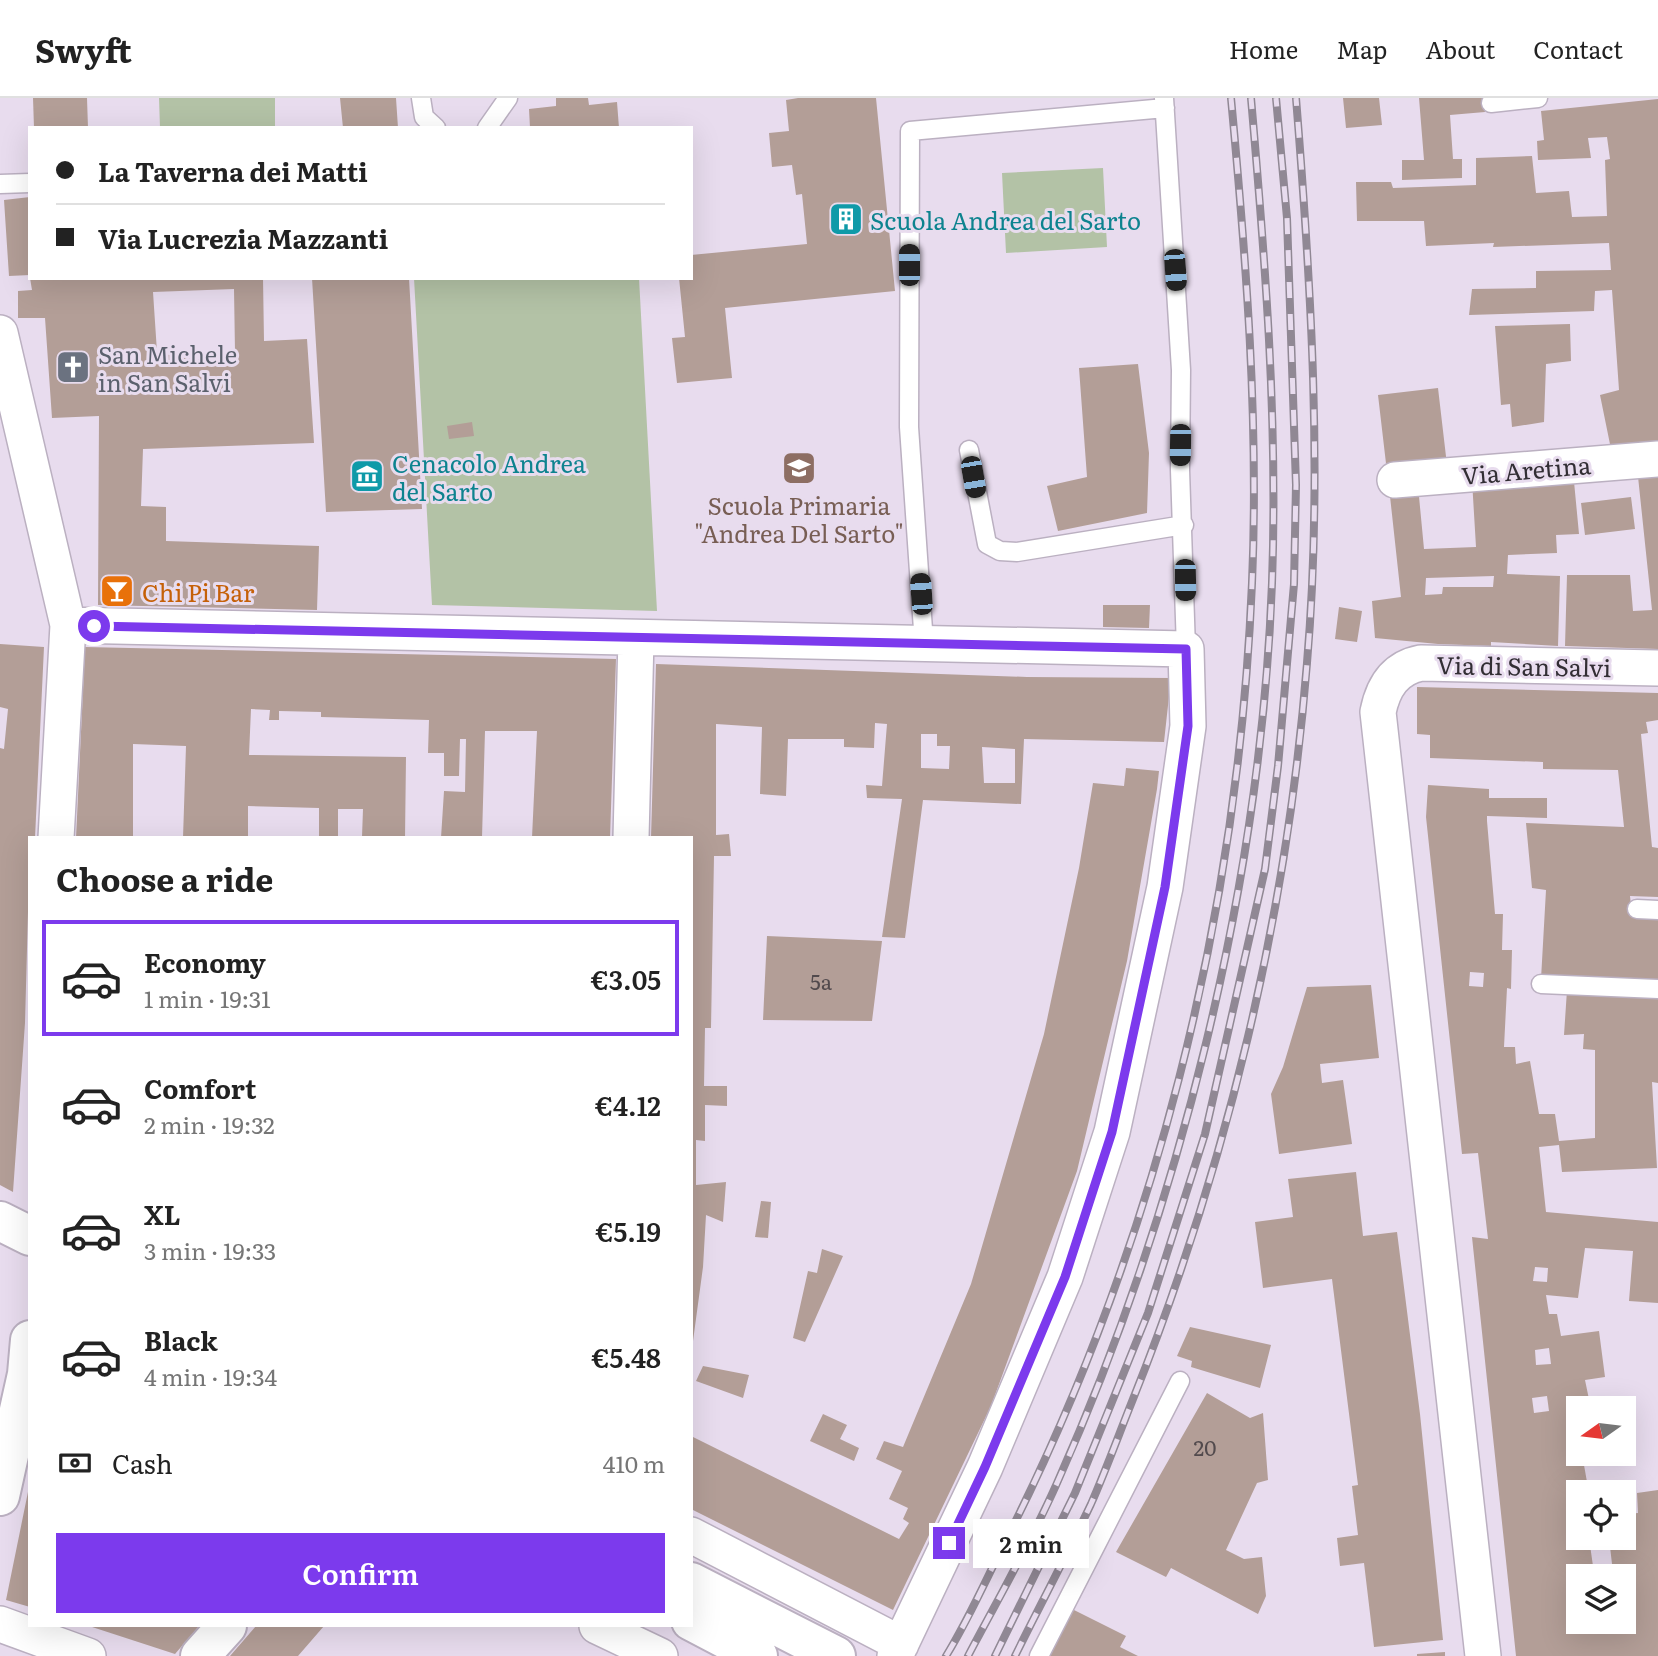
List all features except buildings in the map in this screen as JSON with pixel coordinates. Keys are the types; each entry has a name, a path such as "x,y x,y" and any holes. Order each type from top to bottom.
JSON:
{"street":[{"path":"0,333 81,626 56,836"},
{"name":"Via Aretina","path":"1395,480 1658,458"},
{"path":"81,626 1186,649 1188,726 1165,887 1112,1132 1065,1277 985,1467 898,1650 693,1536"},
{"path":"631,836 635,638"},
{"name":"Via di San Salvi","path":"1483,1656 1463,1453 1378,732 1380,705 1394,677 1406,668 1427,663 1658,668"},
{"path":"0,1221 28,1235"},
{"path":"0,1326 28,1339"},
{"path":"0,1496 28,1363"},
{"path":"693,1583 836,1656"},
{"path":"693,1623 758,1656"},
{"path":"0,1624 88,1656"},
{"path":"200,1656 225,1627"},
{"path":"599,1627 660,1656"}],"lane":[{"path":"421,98 424,117 434,126"},
{"path":"488,126 508,98"},
{"path":"1491,103 1538,98"},
{"path":"924,643 909,427 910,131 1164,103 1181,370 1180,470 1184,525 1186,649"},
{"path":"0,184 28,183"},
{"path":"969,450 982,530 987,544 1000,551 1017,552 1184,525"},
{"path":"1637,909 1658,910"},
{"path":"1541,985 1658,989"},
{"path":"1039,1656 1180,1381"}],"green space":[{"path":"159,98 275,98 275,126 160,126"},
{"path":"1103,168 1107,247 1006,253 1002,173"},
{"path":"414,280 639,280 657,611 432,605"}],"railway":[{"path":"946,1656 975,1603 1056,1435 1103,1319 1144,1200 1179,1079 1207,957 1228,833 1243,708 1254,522 1250,340 1231,98"},
{"path":"968,1656 1057,1483 1101,1378 1141,1269 1176,1157 1206,1043 1231,927 1251,811 1265,696 1272,583 1272,401 1251,98"},
{"path":"995,1656 1075,1493 1148,1313 1205,1134 1265,869 1278,766 1294,584 1296,485 1287,218 1276,98"},
{"path":"1015,1656 1091,1504 1167,1311 1197,1221 1248,1038 1285,851 1307,663 1314,522 1315,451 1310,309 1296,98"}],"place":[{"name":"Scuola Andrea del Sarto","path":"846,219"},
{"name":"San Michele in San Salvi","path":"73,367"},
{"name":"Scuola Primaria \"Andrea Del Sarto\"","path":"799,468"},
{"name":"Cenacolo Andrea del Sarto","path":"367,476"},
{"name":"Chi Pi Bar","path":"117,591"}],"route":[{"path":"94,626 1186,649 1188,726 1165,887 1112,1132 1065,1277 985,1467 949,1543"}]}
